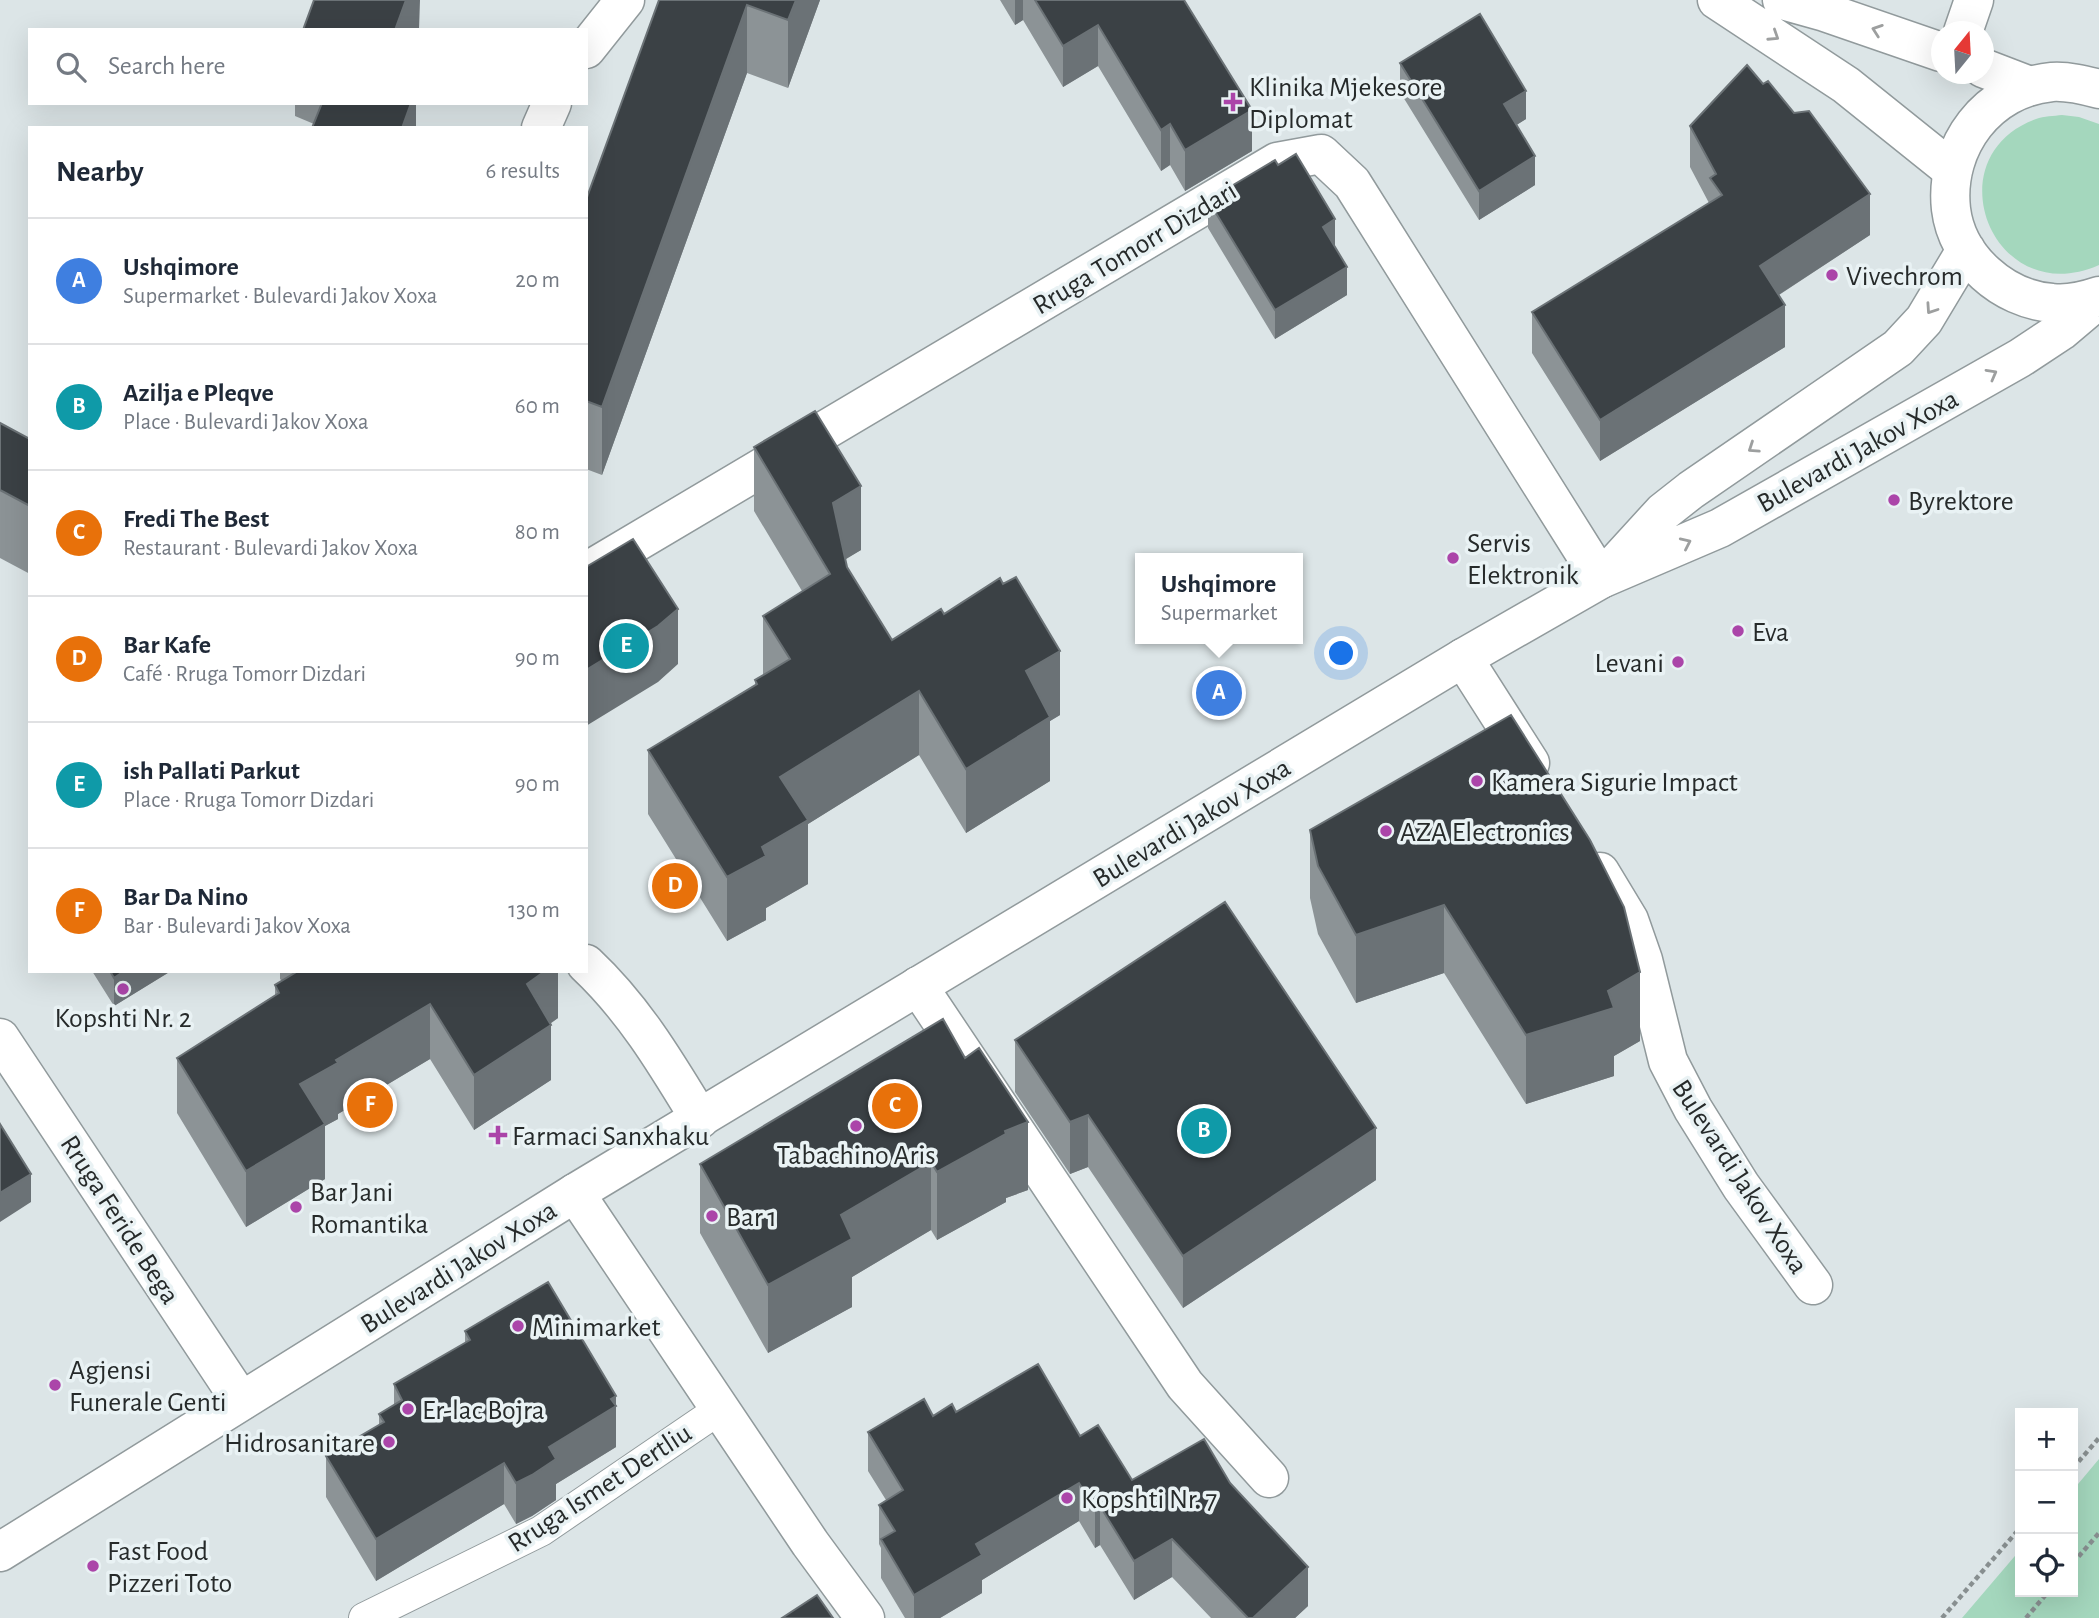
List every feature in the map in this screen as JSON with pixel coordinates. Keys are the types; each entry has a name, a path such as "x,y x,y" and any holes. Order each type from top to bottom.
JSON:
{"street":[{"path":"588,46 625,0"},
{"path":"1717,0 1846,85 1952,170"},
{"path":"1782,0 1931,49"},
{"path":"1967,21 1974,0"},
{"path":"1994,72 2030,86"},
{"path":"2099,89 2054,82 2030,86 2008,95 1988,109 1971,127 1952,170 1950,191 1951,212 1966,250 1982,271 2003,287 2026,298 2052,303 2078,302 2099,297"},
{"path":"542,126 551,105"},
{"name":"Rruga Tomorr Dizdari","path":"588,571 1277,162 1321,154 1352,183 1601,579"},
{"name":"Bulevardi Jakov Xoxa","path":"1601,579 1663,512 1691,490 1898,348 1924,320 1966,250"},
{"name":"Bulevardi Jakov Xoxa","path":"0,1552 575,1193 1464,658 1601,579 1720,528 1816,474 2020,358 2061,331 2099,297"},
{"path":"1464,658 1548,789"},
{"name":"Bulevardi Jakov Xoxa","path":"1584,845 1629,920 1643,960 1668,1060 1693,1109 1741,1186 1813,1285"},
{"path":"588,966 609,985 647,1032 700,1119"},
{"path":"918,986 1185,1385 1269,1478"},
{"name":"Rruga Feride Bega","path":"0,1038 242,1401"},
{"name":"Rruga Ismet Dertliu","path":"575,1193 810,1543 865,1618"}],"lane":[{"name":"Rruga Ismet Dertliu","path":"364,1618 541,1531 720,1409"}],"path":[{"path":"2078,1462 2099,1438"},
{"path":"2078,1557 2099,1533"},
{"path":"1942,1618 2015,1534"},
{"path":"2025,1618 2044,1597"}],"green space":[{"path":"2062,115 2099,124 2099,265 2062,274 2030,267 2005,249 1989,224 1982,194 1987,164 2004,138 2036,119"},
{"path":"2099,1459 2099,1618 1962,1618 2015,1556 2015,1597 2078,1597 2078,1484"}],"building":[{"path":"314,0 406,0 396,28 304,28"},
{"path":"659,0 796,0 788,20 747,5 602,407 588,402 588,195"},
{"path":"1035,0 1184,0 1252,110 1185,150 1170,124 1161,130 1098,25 1063,46"},
{"path":"1480,14 1526,91 1504,104 1535,156 1479,191 1400,63"},
{"path":"1747,65 1763,84 1768,81 1794,113 1809,111 1870,194 1760,266 1785,305 1600,420 1532,312 1722,195 1710,178 1716,174 1690,126"},
{"path":"321,105 410,105 403,126 313,126"},
{"path":"1296,154 1335,219 1323,227 1347,267 1275,310 1208,200 1275,160 1278,165"},
{"path":"815,411 861,486 833,503 847,567 892,640 941,609 944,614 1000,578 1003,584 1016,577 1060,651 1026,671 1050,717 966,769 919,691 780,777 808,820 762,847 766,856 727,877 648,750 757,684 755,680 790,659 763,616 830,574 754,447"},
{"path":"0,423 28,438 28,505 0,490"},
{"path":"633,539 678,609 658,626 588,669 588,566"},
{"path":"1511,715 1590,840 1624,907 1640,972 1608,991 1614,1008 1526,1035 1444,905 1356,935 1318,866 1310,830"},
{"path":"1225,902 1376,1128 1183,1256 1088,1115 1070,1122 1015,1040"},
{"path":"295,973 542,973 527,984 551,1025 474,1075 430,1004 300,1084 325,1124 246,1171 177,1058 279,993 275,985"},
{"path":"943,1019 965,1058 979,1048 1028,1122 1005,1131 1006,1134 937,1172 931,1162 841,1215 852,1239 768,1285 700,1164"},
{"path":"0,1124 31,1174 0,1193"},
{"path":"548,1282 616,1396 611,1399 616,1406 549,1447 556,1459 532,1475 516,1483 504,1463 376,1539 326,1456 384,1422 379,1414 402,1400 394,1384 470,1340 465,1331"},
{"path":"1038,1364 1080,1436 1098,1425 1132,1480 1204,1439 1230,1483 1308,1567 1253,1618 1248,1618 1172,1539 1134,1561 1100,1506 1095,1509 1079,1483 976,1544 982,1555 914,1595 881,1539 895,1531 879,1505 903,1490 868,1432 924,1399 933,1416 952,1404 956,1412"},
{"path":"817,1595 833,1618 782,1618"}],"place":[{"name":"Klinika Mjekesore Diplomat","path":"1233,102"},
{"name":"Vivechrom","path":"1832,275"},
{"name":"Byrektore","path":"1894,500"},
{"name":"Servis Elektronik","path":"1453,558"},
{"name":"Eva","path":"1738,631"},
{"name":"ish Pallati Parkut","path":"626,646"},
{"name":"Levani","path":"1678,662"},
{"name":"Ushqimore","path":"1219,693"},
{"name":"Kamera Sigurie Impact","path":"1477,781"},
{"name":"AZA Electronics","path":"1386,831"},
{"name":"Bar Kafe","path":"675,886"},
{"name":"Kopshti Nr. 2","path":"123,989"},
{"name":"Bar Da Nino","path":"370,1105"},
{"name":"Fredi The Best","path":"895,1106"},
{"name":"Tabachino Aris","path":"856,1126"},
{"name":"Azilja e Pleqve","path":"1204,1131"},
{"name":"Farmaci Sanxhaku","path":"498,1135"},
{"name":"Bar Jani Romantika","path":"296,1207"},
{"name":"Bar 1","path":"712,1216"},
{"name":"Minimarket","path":"518,1326"},
{"name":"Agjensi Funerale Genti","path":"55,1385"},
{"name":"Er-lac Bojra","path":"408,1409"},
{"name":"Hidrosanitare","path":"389,1442"},
{"name":"Kopshti Nr. 7","path":"1067,1498"},
{"name":"Fast Food Pizzeri Toto","path":"93,1566"}]}
